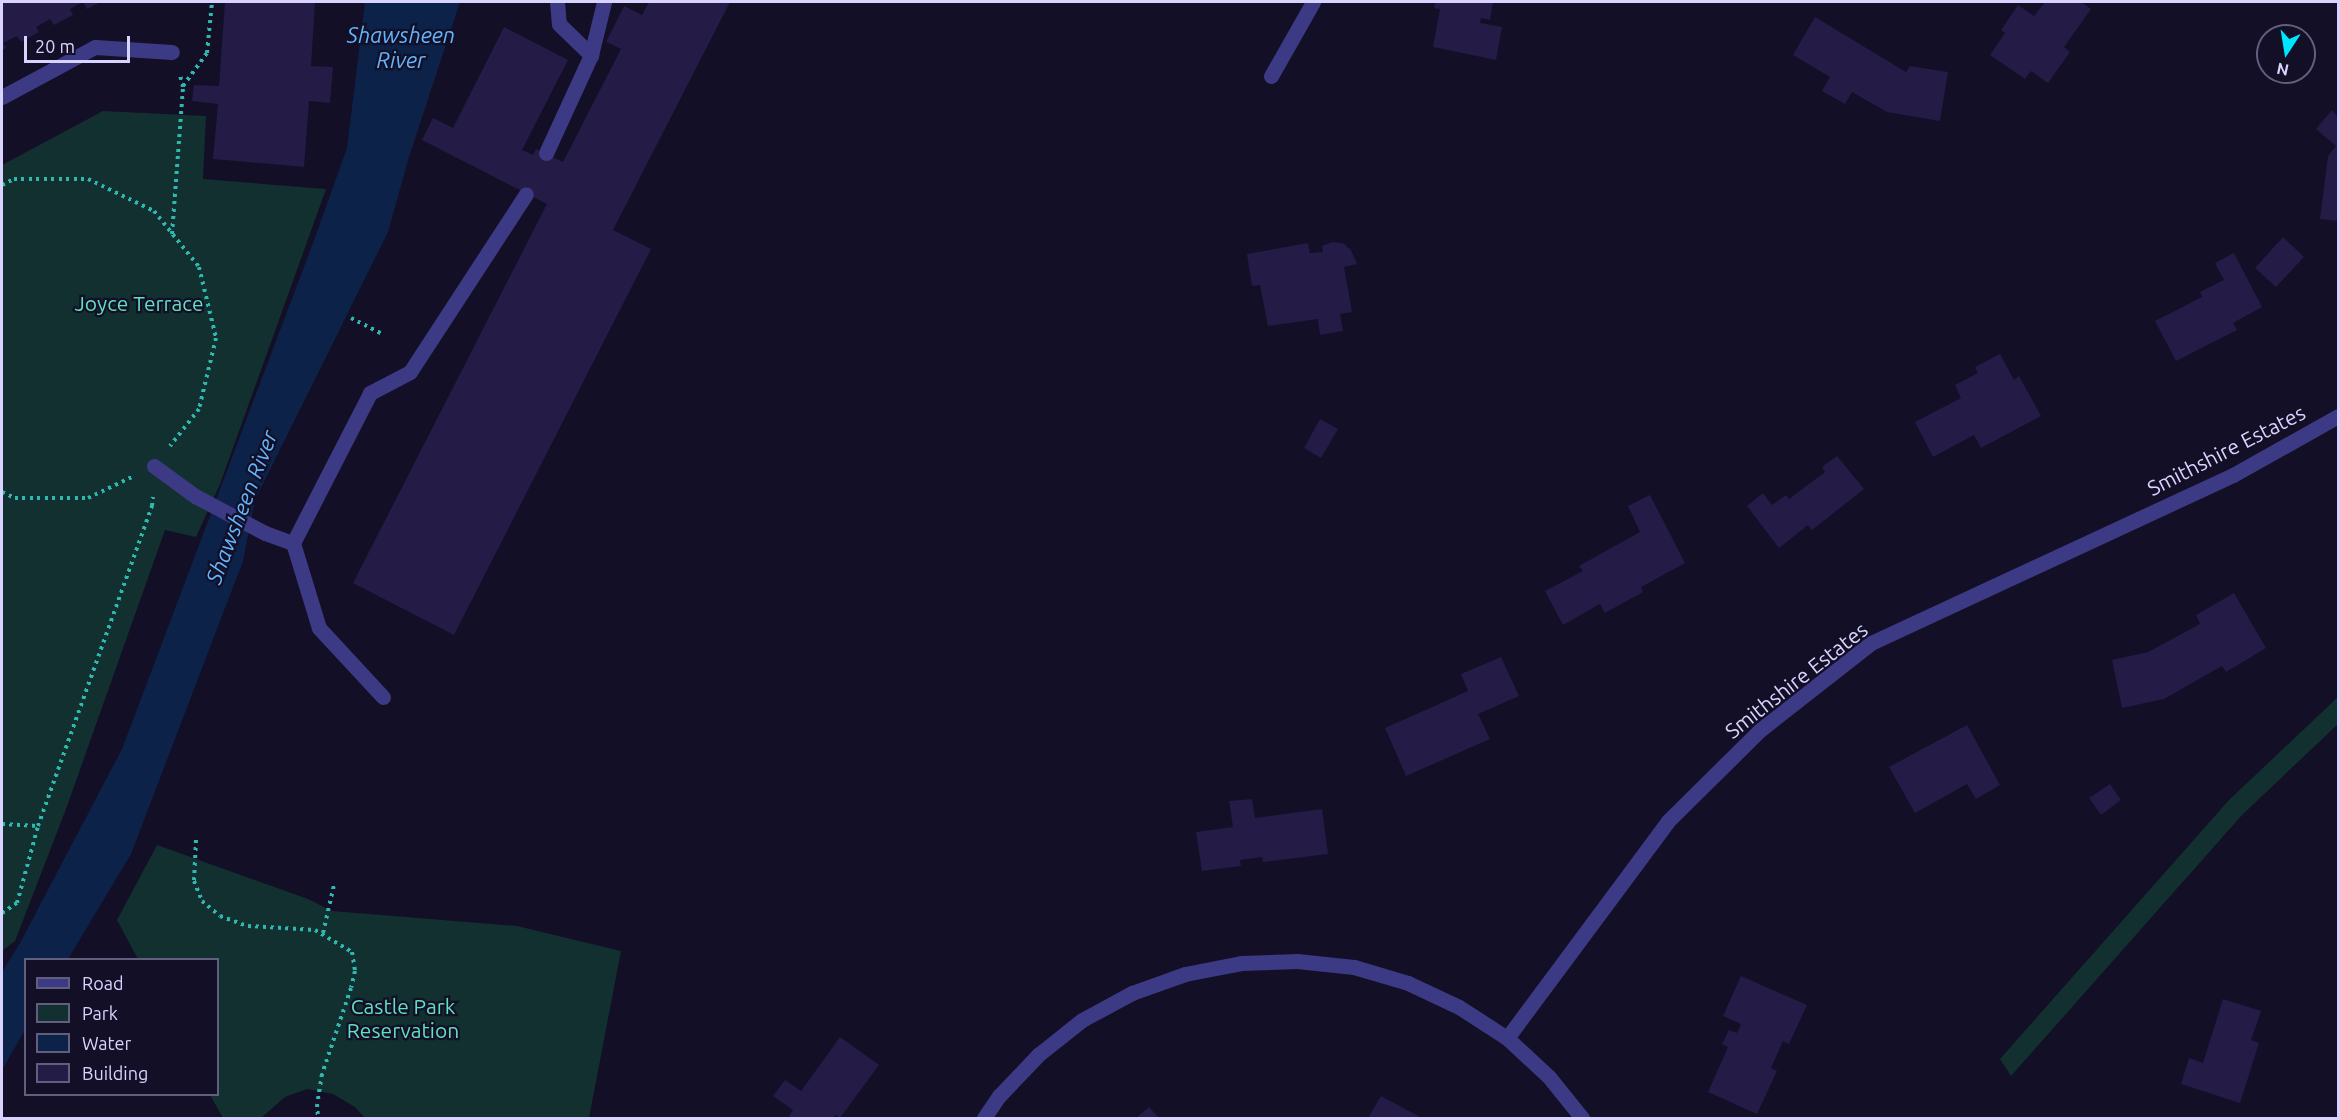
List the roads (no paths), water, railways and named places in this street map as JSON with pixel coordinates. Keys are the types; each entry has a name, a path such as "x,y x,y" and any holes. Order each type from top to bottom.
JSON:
{"street":[{"path":"557,2 559,24 591,55"},
{"path":"546,153 591,55 604,2"},
{"path":"1271,76 1313,2"},
{"path":"2,97 95,47 172,52"},
{"path":"383,697 319,628 293,543 370,393 410,372 526,194"},
{"name":"Smithshire Estates","path":"1507,1038 1668,821 1760,730 1871,643 2233,475 2338,416"},
{"path":"154,466 195,496 265,533 293,543"},
{"path":"984,1119 999,1096 1038,1055 1082,1020 1132,993 1185,974 1241,963 1298,961 1354,967 1418,988 1459,1007 1507,1038 1549,1077 1582,1119"}],"water":[{"name":"Shawsheen River","path":"365,2 460,2 409,157 388,232 255,500 243,561 131,854 69,958 24,958 24,1032 2,1070 2,972 20,943 122,749 347,148"}],"park label":[{"name":"Joyce Terrace","path":"139,303"},
{"name":"Castle Park Reservation","path":"403,1018"}]}
